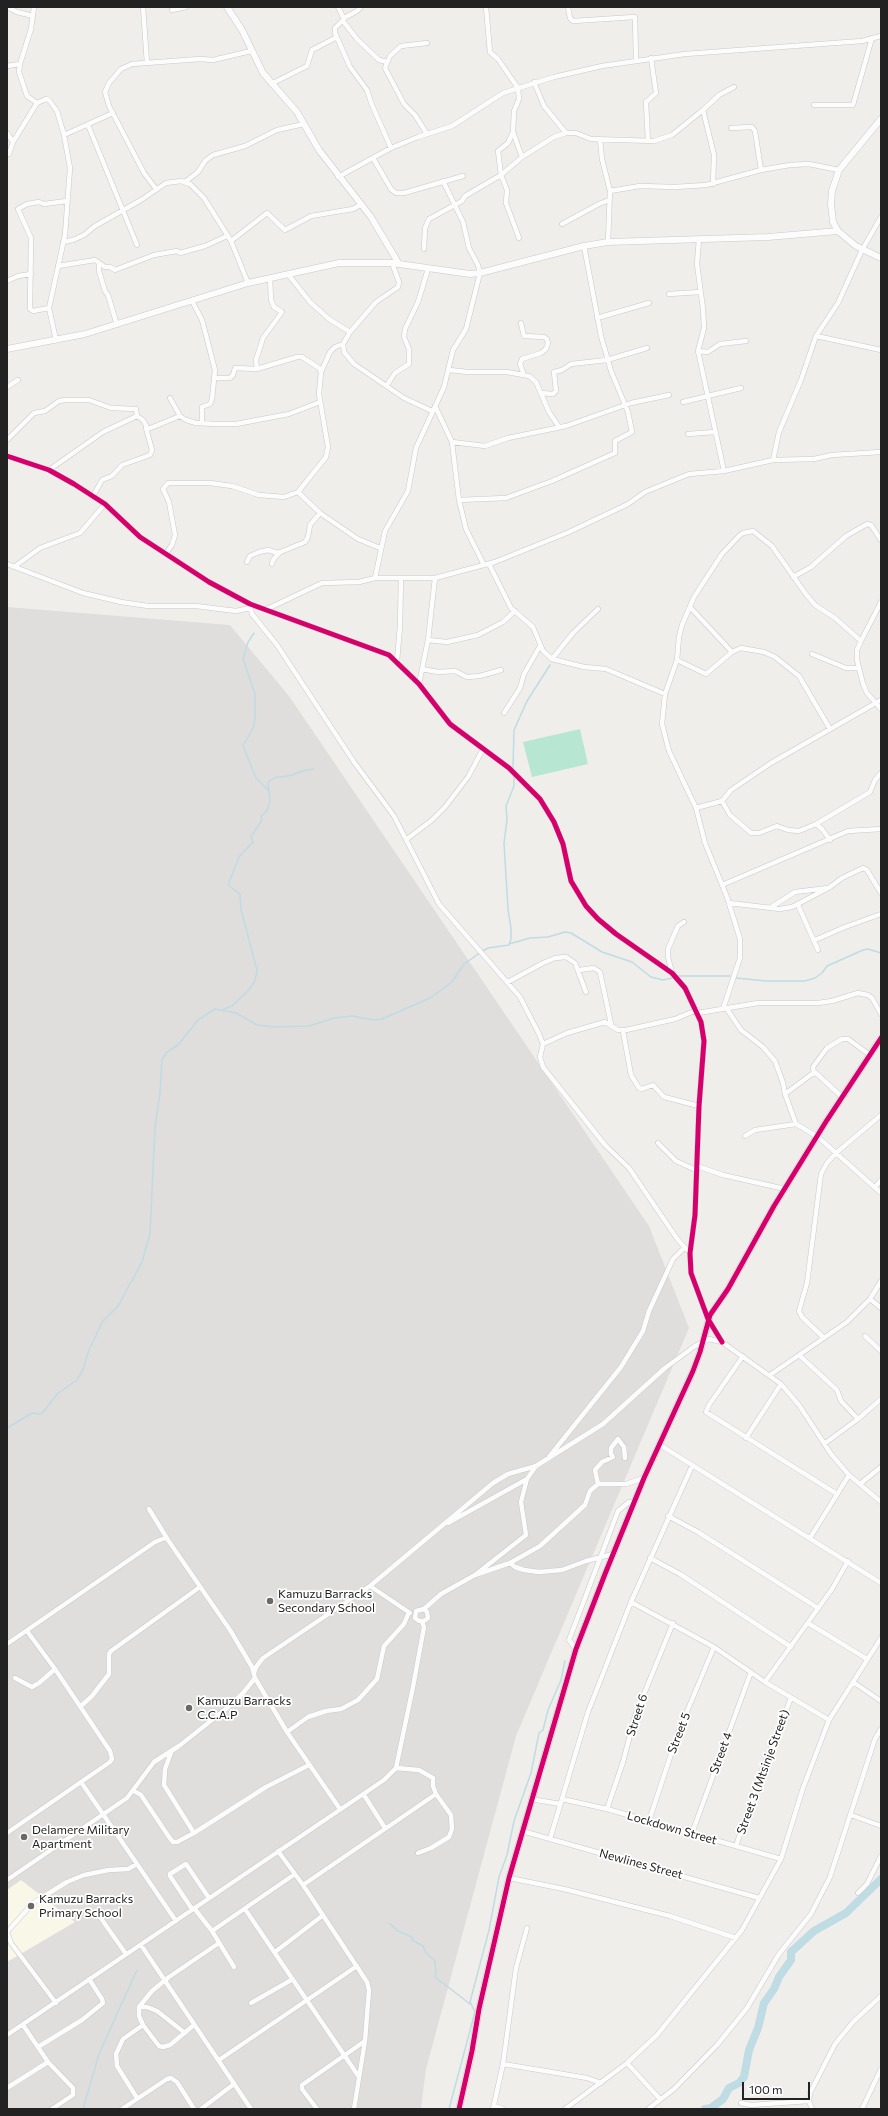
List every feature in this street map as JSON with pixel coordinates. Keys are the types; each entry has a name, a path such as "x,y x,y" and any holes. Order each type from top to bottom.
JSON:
{"street":[{"path":"7,7 20,13 33,16"},
{"path":"34,7 31,29 19,72 27,96 38,103"},
{"path":"143,7 147,63"},
{"path":"172,10 186,7"},
{"path":"226,7 242,30 263,73 297,112 319,150 338,177 362,204 399,264"},
{"path":"338,7 344,20 357,39 379,60 386,62"},
{"path":"360,7 335,28 350,67 367,90 380,126 388,138 391,148"},
{"path":"486,7 490,52 498,59 518,88 519,99 514,111 513,132 522,157"},
{"path":"568,7 570,18 573,21 634,18 636,61"},
{"path":"338,177 391,148 452,126 496,97 534,82 595,68 651,58 685,54 862,41 881,36"},
{"path":"271,84 307,66 312,50 338,37"},
{"path":"814,105 853,105 872,38"},
{"path":"427,43 401,46 386,62 387,73 404,104 415,115 427,134"},
{"path":"156,189 144,173 113,113 105,92 109,82 118,72 127,66 200,59 213,60 251,51"},
{"path":"648,141 646,102 656,93 651,58"},
{"path":"7,66 20,64"},
{"path":"534,82 544,106 566,133"},
{"path":"424,249 425,228 429,219 462,201 465,196 501,175 522,157 554,137 566,133 576,133 590,139 600,140 660,140 672,135 703,110 718,94 734,87"},
{"path":"9,154 13,142 38,103 46,99 49,100 56,111 64,135 70,168 63,242 48,308 56,340"},
{"path":"703,110 714,155 715,165 713,184"},
{"path":"64,135 113,113"},
{"path":"881,119 839,170 832,191 831,204 832,218 838,231 847,241 862,250 881,258"},
{"path":"63,242 79,238 156,189 171,182 185,182 198,172 205,161 213,155 245,146 277,130 304,124"},
{"path":"88,125 137,245"},
{"path":"731,128 752,127 755,131 760,170"},
{"path":"513,132 508,142 498,151 501,175 507,190 506,203 520,238"},
{"path":"7,133 13,142"},
{"path":"600,140 602,159 610,191 608,242"},
{"path":"373,158 391,189 396,193 404,193 463,176"},
{"path":"610,191 640,186 675,187 713,184 760,170 809,164 839,170"},
{"path":"375,578 380,548 388,524 403,502 408,491 416,448 449,370 453,350 466,329 480,274 478,265 469,248 463,222 443,181"},
{"path":"185,182 204,198 231,241 248,283"},
{"path":"562,224 609,200"},
{"path":"48,308 33,311 30,309 31,238 18,209 27,204 39,202 44,204 67,201"},
{"path":"231,241 267,213 285,230 311,216 353,209 362,204"},
{"path":"773,460 779,432 804,373 816,336 838,303 862,250 881,217"},
{"path":"7,349 56,340 117,325 248,283 339,263 392,263 428,269 480,274 584,246 608,242 808,234 838,231"},
{"path":"58,266 95,260 114,270 154,255 177,251 180,253 205,246 227,236"},
{"path":"699,239 697,264 704,328 698,351 706,396 724,471"},
{"path":"459,500 506,498 615,453 615,441 632,432 625,405 607,360 597,318 584,246"},
{"path":"99,263 103,284 117,325"},
{"path":"392,263 399,282 398,288 376,302 350,332 343,344 344,352 348,359 404,398 432,411"},
{"path":"387,385 395,373 409,364 409,348 404,337 405,329 418,302 428,269"},
{"path":"7,281 18,276 31,274"},
{"path":"288,274 310,302 329,319 350,332"},
{"path":"257,369 256,360 263,338 282,312 274,307 271,300 270,278"},
{"path":"668,294 700,292"},
{"path":"192,301 205,329 215,378 212,402 204,406 201,410 202,423"},
{"path":"597,318 649,303"},
{"path":"521,323 524,336 544,337 547,338 548,343 546,349 541,353 522,359 520,364 524,375"},
{"path":"816,336 881,350"},
{"path":"698,351 708,352 720,344 746,342"},
{"path":"166,553 172,545 175,535 169,502 163,489 168,483 183,482 224,485 271,497 284,497 298,492 324,461 327,452 325,423 319,390 321,372 330,352 335,347 343,344"},
{"path":"540,393 553,394 556,391 554,372 562,370 571,364 607,360 647,348"},
{"path":"215,378 232,377 234,370 237,368 257,369 302,357 319,368 321,372"},
{"path":"449,370 528,376 536,382 549,412 559,427"},
{"path":"7,387 18,380"},
{"path":"683,402 742,388"},
{"path":"452,442 485,446 508,438 596,417 625,405 669,395"},
{"path":"170,398 180,416 191,422 236,424 289,414 320,402"},
{"path":"7,440 34,413 45,411 59,401 89,400 111,408 136,409 137,416 143,420 146,428 152,450 150,455 122,465 112,476 102,480 93,496"},
{"path":"435,406 452,442 459,500 466,529 506,600 515,611 533,627 540,646 552,659 579,666 606,669 665,694"},
{"path":"49,470 103,432 137,416"},
{"path":"146,428 151,429 180,416"},
{"path":"688,434 715,432"},
{"path":"266,609 322,583 359,582 375,578 435,578 487,565 568,532 622,507 645,492 689,474 724,471 773,460 814,459 832,455 881,452"},
{"path":"7,456 49,470 93,496 105,504 135,534 209,582 250,606 266,609 389,655 397,661 419,684 450,724 516,775 546,807 563,844 571,881 590,910 616,934 672,973 685,988 698,1012 704,1036 699,1106 695,1215 690,1253 692,1280 708,1319 722,1342"},
{"path":"298,492 320,513 353,536 380,548"},
{"path":"14,567 40,548 80,533 105,504"},
{"path":"247,562 250,556 262,551 280,552 307,541 310,525 320,513"},
{"path":"793,576 811,567 846,536 867,524 871,525 881,540"},
{"path":"725,1009 741,950 740,939 729,903 705,843 696,808 676,768 665,739 662,724 665,694 677,660 679,637 690,607 722,554 732,541 748,531 758,533 772,546 815,605 835,618 861,641"},
{"path":"272,564 273,560 280,552"},
{"path":"7,564 83,593 122,602 148,606 196,606 236,611 250,606"},
{"path":"397,661 400,626 401,578"},
{"path":"419,684 428,640 435,578"},
{"path":"881,602 858,650 858,668 863,684 875,703 881,709"},
{"path":"250,606 252,614 277,645 354,762 394,816 439,904 520,997 532,1018 543,1044 540,1057 543,1067 605,1145 630,1168 684,1248 690,1253"},
{"path":"690,607 732,652"},
{"path":"552,659 573,633 598,609"},
{"path":"428,640 447,642 478,635 503,622 515,611"},
{"path":"504,713 520,688 524,674 540,646"},
{"path":"677,660 706,674 732,652 745,648 764,652 787,665 799,676 830,729"},
{"path":"812,654 846,668 858,668"},
{"path":"422,669 438,672 455,671 468,677 480,676 501,670"},
{"path":"696,808 722,801 731,790 771,763 881,700"},
{"path":"407,839 432,820 445,807 468,777 483,749"},
{"path":"722,801 730,816 753,834 776,826 788,830 799,831 816,824 870,792 875,780 881,773"},
{"path":"816,824 822,829 830,840"},
{"path":"722,885 848,831 881,829"},
{"path":"729,903 786,909 798,905 830,887 842,878 865,868 881,893"},
{"path":"770,908 795,892 830,887"},
{"path":"798,905 815,940 818,950"},
{"path":"815,940 881,914"},
{"path":"672,973 668,957 668,949 678,926 684,922"},
{"path":"508,982 531,968 561,957 571,958 578,970 586,992"},
{"path":"578,970 594,968 600,972 612,1024"},
{"path":"543,1044 567,1033 605,1022 612,1024 623,1031 698,1012 763,1002 832,1001 858,993 868,994 881,1014"},
{"path":"725,1009 741,1030 763,1047 775,1061 796,1124"},
{"path":"623,1031 631,1075 639,1088 653,1085 664,1097 699,1106"},
{"path":"459,2109 472,2052 479,2009 509,1878 531,1798 576,1649 613,1554 644,1478 693,1371 703,1341 708,1319 728,1289 785,1189 842,1097 881,1038"},
{"path":"842,1097 814,1073 813,1067 827,1048 842,1039 848,1039 870,1055"},
{"path":"785,1094 814,1073"},
{"path":"824,1338 799,1311 807,1283 819,1181 827,1163 836,1153 881,1116"},
{"path":"745,1136 755,1130 796,1124 818,1137 881,1193"},
{"path":"658,1143 676,1162 723,1175 785,1189"},
{"path":"875,1187 881,1180"},
{"path":"548,1458 621,1367 643,1331 649,1311 672,1259 684,1248"},
{"path":"770,1375 847,1322 870,1299 881,1281"},
{"path":"870,1299 881,1308"},
{"path":"864,1336 881,1351"},
{"path":"254,1673 256,1667 263,1658 370,1586 493,1483 508,1474 536,1466 580,1440 603,1424 664,1368 703,1341 714,1339 722,1342 781,1384 799,1405 824,1444 850,1475 881,1502"},
{"path":"799,1355 837,1390 841,1401 858,1419"},
{"path":"743,1356 708,1405 706,1412 837,1494"},
{"path":"746,1438 781,1384"},
{"path":"824,1444 858,1419 881,1399"},
{"path":"598,1484 595,1470 602,1462 613,1457 611,1454 611,1448 618,1439 624,1448 625,1458"},
{"path":"660,1445 881,1583"},
{"path":"415,1616 417,1610 424,1609 442,1594 475,1575 526,1535 521,1502 527,1479 536,1466"},
{"path":"550,1839 588,1712 631,1602 668,1516 692,1466"},
{"path":"860,1484 881,1467"},
{"path":"810,1538 850,1475"},
{"path":"475,1575 510,1563 540,1546 585,1505 590,1491 598,1484 626,1484 644,1478"},
{"path":"441,1526 527,1479"},
{"path":"576,1649 569,1640 618,1511 629,1502 634,1503"},
{"path":"149,1509 168,1540 230,1630 254,1673 255,1678 287,1732 340,1810"},
{"path":"668,1516 698,1532 818,1608"},
{"path":"7,1644 161,1538 168,1540"},
{"path":"510,1563 515,1567 524,1570 539,1572 562,1570 613,1554"},
{"path":"650,1558 686,1578 791,1647"},
{"path":"765,1682 808,1623 839,1578 848,1562"},
{"path":"7,2035 278,1851 364,1795 396,1768 424,1627 422,1622 417,1620 415,1616 370,1586"},
{"path":"81,1706 92,1696 109,1674 110,1654 112,1650 200,1587"},
{"path":"631,1602 673,1623 714,1647 765,1682 829,1720"},
{"path":"422,1622 428,1616 424,1609"},
{"path":"287,1732 308,1717 326,1711 341,1709 358,1700 377,1679 384,1646 404,1624 409,1612"},
{"name":"Street 6","path":"607,1809 623,1762 635,1716 673,1623"},
{"path":"808,1623 867,1659"},
{"path":"7,1833 110,1762 112,1755 81,1706 27,1631"},
{"path":"565,2109 627,2063 658,2035 736,1938 781,1859 803,1788 829,1720 881,1638"},
{"name":"Street 5","path":"649,1821 678,1733 714,1647"},
{"path":"15,1678 32,1687 55,1669"},
{"name":"Street 4","path":"692,1833 751,1672"},
{"path":"7,1880 127,1798 134,1791 154,1762 172,1750 236,1700 255,1678"},
{"path":"853,1682 881,1701"},
{"name":"Street 3 (Mtsinje Street)","path":"736,1846 761,1773 791,1698"},
{"path":"648,2109 688,2075 717,2045 747,2008 779,1954 811,1914 830,1877 875,1739 881,1729"},
{"path":"172,1750 165,1769 164,1785 194,1834"},
{"path":"134,1791 141,1795 173,1842 180,1842 266,1787 309,1765"},
{"path":"396,1768 424,1772 433,1778 433,1786 436,1794 451,1815 451,1835 431,1848 418,1853"},
{"path":"81,1782 176,1921"},
{"path":"303,1885 436,1794"},
{"path":"364,1795 385,1828"},
{"path":"531,1798 560,1804"},
{"name":"Lockdown Street","path":"562,1799 607,1809 781,1859"},
{"path":"851,1815 881,1826"},
{"name":"Newlines Street","path":"522,1832 759,1898"},
{"path":"278,1851 303,1885 322,1916 368,1982 369,1990 365,2041 354,2109"},
{"path":"858,1894 867,1884 881,1856"},
{"path":"56,2003 11,1943 7,1932 34,1903 67,1882 84,1875 109,1870 128,1869 137,1864"},
{"path":"209,1898 186,1864 170,1874 193,1909 212,1931 234,1967"},
{"path":"212,1931 295,1874"},
{"path":"509,1878 564,1889 670,1916 736,1938"},
{"path":"244,1909 275,1952 359,2077"},
{"path":"275,1952 322,1916"},
{"path":"100,1917 126,1954"},
{"path":"503,2109 493,2107 502,2064 516,1968 527,1928"},
{"path":"194,2025 177,2040 164,2047 159,2046 143,2025 139,2016 139,2007 165,1980 219,1943"},
{"path":"141,1944 251,2109"},
{"path":"219,2060 308,2001 357,1966"},
{"path":"38,2047 82,2020 103,2003 89,1979"},
{"path":"251,2002 293,1979"},
{"path":"812,2109 809,2101 820,2072 835,2044 853,2022 881,1996"},
{"path":"139,2007 148,2007 157,2011 185,2033"},
{"path":"23,2025 48,2062 70,2084 74,2091 73,2095 52,2109"},
{"path":"137,2098 117,2066 116,2054 123,2039 143,2025"},
{"path":"317,2109 302,2089 302,2085 344,2054 365,2041"},
{"path":"7,2088 48,2062"},
{"path":"627,2063 660,2099"},
{"path":"502,2064 588,2078 601,2083"},
{"path":"862,2109 881,2069"},
{"path":"122,2109 167,2079 174,2079 194,2109"},
{"path":"201,2109 234,2084"},
{"path":"742,2103 750,2105 776,2102 809,2101"},
{"path":"776,2102 778,2109"}],"shaded area":[{"path":"7,607 230,625 289,696 649,1226 689,1328 516,1736 426,2069 421,2109 7,2109"},
{"name":"Kamuzu Barracks Primary School","path":"21,1880 75,1922 7,1962 7,1890"}],"green space":[{"path":"580,729 588,764 532,777 523,742"}],"waterway":[{"path":"224,1009 232,1006 248,991 255,981 257,970 241,910 240,894 228,885 239,857 253,842 251,837 262,820 261,816 266,812 270,802 269,791 256,778 243,746 254,726 255,716 255,694 243,659 248,642 254,633"},
{"path":"513,768 514,730 527,701 550,665"},
{"path":"269,790 268,782 274,778 314,769"},
{"path":"7,1428 32,1413 40,1414 57,1394 77,1380 82,1372 89,1350 103,1321 118,1306 142,1262 150,1234 155,1127 160,1093 162,1060 167,1052 178,1045 198,1020 215,1009 236,1013 257,1025 275,1027 309,1026 334,1018 352,1016 373,1020 382,1019 430,998 452,982 464,964 481,952 488,948 509,945 511,939 511,928 508,909 504,843 507,820 506,806 514,786 514,776"},
{"path":"509,944 530,938 548,937 565,932 571,933 602,952 632,962 651,977 663,980 672,978"},
{"path":"736,978 766,981 805,981 815,978 822,973 827,966 863,950 868,949 881,953"},
{"path":"678,976 730,976"},
{"path":"449,2109 475,2012 470,2002 489,1930 499,1877 507,1855 514,1821 531,1773 539,1733 543,1730 548,1710 561,1680 565,1661"},
{"path":"705,2109 711,2108 723,2099 729,2088 739,2083 744,2077 749,2050 758,2028 764,2003 791,1960 791,1952 814,1931 846,1913 881,1879"},
{"path":"389,1923 398,1931 412,1937 412,1940 423,1946 426,1953 435,1961 435,1977 470,2004"},
{"path":"83,2109 99,2054 137,1970"}],"cycle path":[{"path":"7,456 49,470 74,484 105,504 140,537 209,582 250,604 389,655 419,684 450,724 509,768 540,799 554,822 563,844 571,881 586,906 598,919 616,934 672,973 685,988 701,1022 704,1041 699,1106 695,1215 690,1253 691,1273 708,1319 722,1342"},
{"path":"459,2109 472,2051 479,2009 509,1878 576,1649 605,1574 644,1478 693,1371 710,1315 728,1289 774,1206 827,1120 881,1038"}],"place":[{"name":"Kamuzu Barracks Secondary School","path":"270,1601"},
{"name":"Kamuzu Barracks C.C.A.P","path":"189,1708"},
{"name":"Delamere Military Apartment","path":"24,1837"},
{"name":"Kamuzu Barracks Primary School","path":"31,1906"}]}
